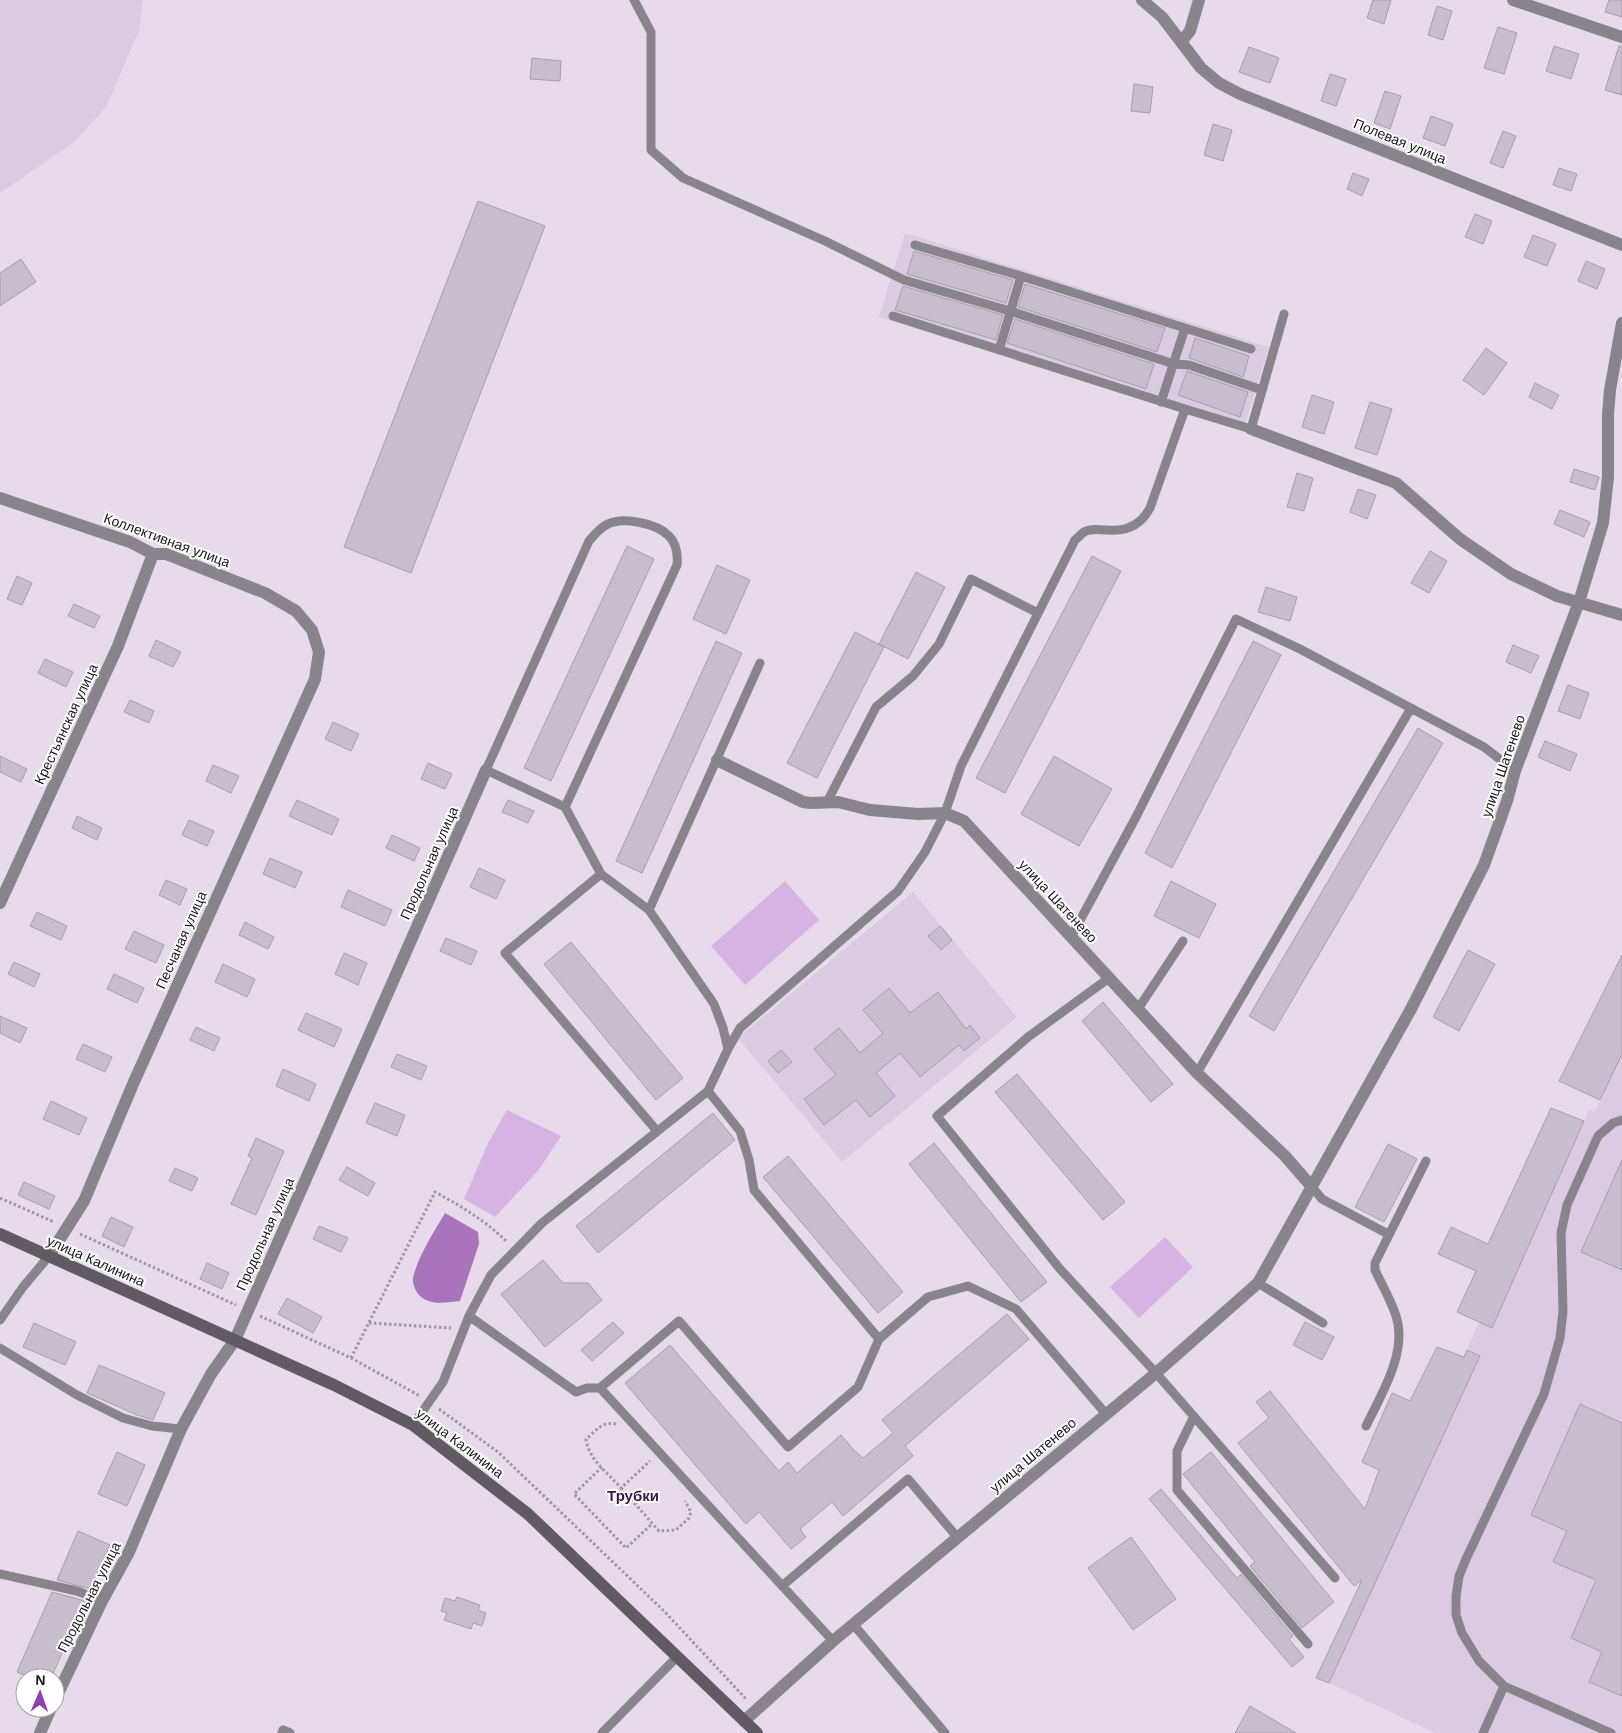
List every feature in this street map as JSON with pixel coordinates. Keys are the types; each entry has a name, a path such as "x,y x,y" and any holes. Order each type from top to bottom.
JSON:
{"main road":[{"name":"улица Калинина","path":"0,1234 334,1385 413,1424 528,1514 756,1733"}],"street":[{"name":"Полевая улица","path":"1142,0 1162,17 1201,68 1219,83 1240,94 1622,246"},
{"path":"1181,42 1190,31 1199,0"},
{"path":"1513,0 1622,37"},
{"name":"улица Шатенево","path":"744,1721 833,1641 1156,1372 1258,1283 1411,1009 1484,865 1507,801 1515,771 1579,602 1602,523 1608,477 1610,390 1622,323"},
{"path":"1251,429 1396,483 1460,539 1511,574 1557,596 1622,615"},
{"name":"Коллективная улица","path":"0,498 130,542 153,554 166,554 264,593 296,611 312,630"},
{"name":"Крестьянская улица","path":"0,903 118,646 153,554"},
{"name":"Песчаная улица","path":"48,1256 84,1201 133,1084 315,679 319,652 312,630"},
{"path":"717,760 803,802 811,804 827,802 844,803 870,810 918,814 945,812"},
{"name":"Продольная улица","path":"65,1679 102,1601 129,1552 180,1429 211,1374 235,1340 486,770"},
{"name":"улица Шатенево","path":"945,812 964,821 1196,1073 1285,1156 1312,1187"},
{"path":"40,1733 47,1718"}],"lane":[{"path":"634,0 650,32 651,150 683,178 825,241 904,280 1010,311 1174,364 1189,365 1262,390"},
{"path":"915,245 1021,276 1251,349"},
{"path":"999,350 1021,276"},
{"path":"893,316 1251,429 1284,314"},
{"path":"1161,402 1185,328"},
{"path":"413,1424 443,1382 469,1316 491,1275 542,1223 708,1091 740,1028 898,891 924,852 945,812 961,766 1075,540 1083,532 1094,529 1112,531 1127,529 1138,524 1145,517 1150,508 1185,409"},
{"path":"565,807 677,565 678,555 675,545 668,535 634,521 620,520 607,524 597,531 589,541 486,770 565,807 601,874 650,910 714,1004 728,1049"},
{"path":"827,802 876,707 913,676 939,644 971,580 1038,613"},
{"path":"1071,937 1136,817 1236,619 1300,650 1484,747 1515,771"},
{"path":"650,910 760,663"},
{"path":"1196,1073 1411,708"},
{"path":"601,874 505,954 657,1131"},
{"path":"1138,1009 1183,941"},
{"path":"1109,978 1028,1037 937,1116 1060,1269 1156,1372 1335,1578"},
{"path":"708,1091 740,1131 754,1190 879,1339"},
{"path":"1611,1733 1504,1686 1479,1661 1462,1633 1456,1615 1456,1596 1459,1576 1466,1558 1544,1394 1560,1338 1563,1311 1561,1233 1567,1205 1598,1136 1613,1123 1622,1120"},
{"path":"1366,1426 1392,1372 1399,1343 1397,1317 1375,1270 1377,1257 1426,1160"},
{"path":"1312,1187 1322,1199 1388,1234"},
{"path":"0,1320 22,1287 48,1256"},
{"path":"1258,1283 1323,1323"},
{"path":"469,1316 576,1392 587,1388 600,1388 679,1322 788,1447 858,1387 879,1339 928,1297 968,1286 1016,1310 1106,1414"},
{"path":"0,1348 77,1395 123,1418 152,1426 180,1429"},
{"path":"600,1388 833,1641"},
{"path":"1194,1416 1177,1451 1177,1490 1308,1644"},
{"path":"782,1586 908,1479 957,1537"},
{"path":"0,1574 77,1591 102,1601"},
{"path":"853,1624 945,1733"},
{"path":"602,1733 677,1657"},
{"path":"1483,1733 1504,1686"},
{"path":"282,1733 283,1730 290,1733"}],"path":[{"path":"351,1358 435,1192 492,1227 516,1250"},
{"path":"369,1323 464,1329"},
{"path":"621,1430 616,1424 603,1424 586,1439 587,1446 592,1456 652,1524 659,1531 669,1532 676,1530 689,1518 691,1512 684,1500"},
{"path":"621,1488 659,1452"},
{"path":"644,1455 656,1467"},
{"path":"602,1467 574,1494 626,1548 652,1524"}],"shaded area":[{"path":"0,0 143,0 139,30 106,107 73,143 0,193"},
{"path":"905,233 1269,347 1243,431 879,317"},
{"path":"785,881 819,920 745,985 711,946"},
{"path":"913,892 1017,1017 842,1162 738,1038"},
{"path":"1622,1054 1622,1733 1435,1733 1329,1683 1480,1356 1467,1350 1479,1322 1492,1328 1589,1110 1595,1112"},
{"path":"507,1110 561,1136 538,1171 495,1217 464,1199 488,1143"},
{"path":"445,1213 478,1232 479,1244 460,1301 430,1302 418,1294 413,1284 413,1278 422,1253"},
{"path":"1165,1237 1193,1267 1139,1318 1110,1287"}],"building":[{"path":"1373,0 1391,0 1384,24 1367,18"},
{"path":"1609,0 1622,0 1622,17 1605,12"},
{"path":"1437,6 1452,11 1443,40 1428,35"},
{"path":"1498,27 1517,33 1504,74 1484,68"},
{"path":"1554,46 1579,54 1571,79 1546,71"},
{"path":"1619,46 1622,46 1622,95 1605,90"},
{"path":"1249,47 1279,58 1270,83 1239,72"},
{"path":"532,58 561,61 560,81 530,79"},
{"path":"1330,74 1346,79 1336,106 1321,101"},
{"path":"1134,84 1153,87 1150,113 1131,111"},
{"path":"1385,91 1401,96 1390,129 1374,123"},
{"path":"1431,116 1453,124 1445,146 1423,138"},
{"path":"1213,124 1232,130 1223,161 1204,155"},
{"path":"1503,131 1516,136 1503,168 1490,163"},
{"path":"1559,168 1577,174 1571,191 1553,185"},
{"path":"1353,173 1369,179 1362,196 1347,189"},
{"path":"478,201 545,226 411,573 344,547"},
{"path":"1475,214 1492,221 1483,244 1465,237"},
{"path":"1533,235 1556,244 1547,266 1524,257"},
{"path":"914,251 1013,280 1006,303 907,274"},
{"path":"21,259 36,282 0,306 0,273"},
{"path":"1586,261 1605,269 1597,289 1578,281"},
{"path":"1025,284 1165,328 1157,352 1018,307"},
{"path":"903,286 1003,315 996,340 895,310"},
{"path":"1015,319 1154,364 1146,389 1007,343"},
{"path":"1195,338 1249,356 1243,377 1189,358"},
{"path":"1486,348 1507,363 1484,395 1463,380"},
{"path":"1187,371 1248,392 1240,417 1178,395"},
{"path":"1535,383 1559,395 1552,409 1529,397"},
{"path":"1312,395 1334,402 1324,434 1302,427"},
{"path":"1370,402 1392,409 1377,455 1355,448"},
{"path":"1574,469 1599,477 1595,490 1570,482"},
{"path":"1297,473 1313,478 1304,511 1287,507"},
{"path":"1358,489 1376,495 1367,519 1350,512"},
{"path":"1560,510 1590,522 1584,537 1554,524"},
{"path":"627,546 654,559 551,781 524,768"},
{"path":"1430,551 1447,561 1429,593 1411,583"},
{"path":"1092,556 1121,571 1005,793 976,778"},
{"path":"717,565 750,580 726,634 693,619"},
{"path":"916,572 945,587 908,659 879,644"},
{"path":"17,576 32,583 22,605 7,599"},
{"path":"1266,587 1297,597 1290,621 1258,612"},
{"path":"74,604 100,616 94,628 68,616"},
{"path":"855,632 884,647 817,778 787,763"},
{"path":"156,640 181,652 173,667 149,656"},
{"path":"716,641 742,653 642,873 616,861"},
{"path":"1253,641 1281,655 1172,868 1145,853"},
{"path":"1513,645 1539,656 1531,673 1506,662"},
{"path":"45,659 73,672 66,687 38,673"},
{"path":"1568,685 1589,693 1580,719 1558,711"},
{"path":"130,700 154,711 149,723 124,712"},
{"path":"333,722 359,734 351,751 325,739"},
{"path":"1418,728 1443,743 1274,1031 1249,1016"},
{"path":"1545,741 1577,754 1570,771 1538,757"},
{"path":"0,756 27,769 21,782 0,772"},
{"path":"1054,756 1112,789 1079,846 1021,814"},
{"path":"428,763 452,774 445,789 421,779"},
{"path":"213,765 239,776 231,793 206,781"},
{"path":"297,800 339,819 332,835 289,816"},
{"path":"508,800 534,811 528,823 502,812"},
{"path":"77,816 102,828 97,840 72,828"},
{"path":"189,820 214,831 207,846 182,835"},
{"path":"392,835 420,848 414,861 386,848"},
{"path":"270,858 302,872 295,888 263,874"},
{"path":"479,868 505,880 496,899 470,887"},
{"path":"166,880 187,889 180,905 159,895"},
{"path":"1171,881 1216,904 1199,938 1154,916"},
{"path":"348,890 392,910 385,926 341,907"},
{"path":"37,912 67,926 61,940 30,926"},
{"path":"245,922 274,937 268,949 239,935"},
{"path":"940,926 952,940 941,950 928,936"},
{"path":"134,931 164,945 156,963 125,949"},
{"path":"446,938 477,951 471,965 440,951"},
{"path":"571,942 683,1078 656,1100 544,964"},
{"path":"1468,950 1495,964 1459,1031 1433,1017"},
{"path":"344,953 367,963 358,985 335,974"},
{"path":"1622,955 1622,1054 1600,1100 1559,1081"},
{"path":"14,962 40,974 34,987 8,974"},
{"path":"223,964 255,979 247,997 215,982"},
{"path":"114,974 144,988 137,1003 107,989"},
{"path":"889,988 910,1013 938,992 966,1029 970,1025 980,1038 964,1051 959,1045 920,1077 900,1053 876,1073 895,1096 870,1117 856,1100 824,1125 804,1099 836,1075 814,1049 839,1028 860,1053 883,1033 863,1010"},
{"path":"1103,1002 1173,1084 1151,1102 1082,1021"},
{"path":"306,1013 342,1029 334,1047 298,1030"},
{"path":"0,1016 27,1028 20,1043 0,1033"},
{"path":"196,1027 220,1038 214,1051 190,1040"},
{"path":"83,1044 112,1057 105,1072 76,1059"},
{"path":"781,1050 792,1062 778,1073 768,1061"},
{"path":"397,1054 427,1066 421,1080 391,1067"},
{"path":"283,1069 316,1084 309,1101 276,1086"},
{"path":"1017,1074 1125,1202 1103,1220 995,1092"},
{"path":"51,1101 87,1118 79,1135 43,1119"},
{"path":"375,1103 405,1115 397,1136 366,1123"},
{"path":"1551,1108 1584,1121 1492,1328 1457,1312 1476,1271 1438,1254 1451,1227 1488,1244"},
{"path":"713,1113 735,1140 598,1253 576,1226"},
{"path":"256,1138 284,1151 256,1215 231,1204 252,1158 248,1156"},
{"path":"934,1143 1047,1282 1021,1302 909,1164"},
{"path":"1388,1144 1417,1159 1384,1222 1355,1207"},
{"path":"788,1156 903,1292 878,1313 763,1177"},
{"path":"1622,1160 1622,1270 1581,1252"},
{"path":"347,1167 375,1183 368,1196 339,1180"},
{"path":"175,1168 198,1178 192,1191 169,1181"},
{"path":"24,1182 55,1196 49,1209 18,1195"},
{"path":"111,1217 133,1227 124,1247 102,1236"},
{"path":"319,1226 348,1238 341,1252 313,1239"},
{"path":"543,1260 563,1283 588,1283 602,1300 545,1347 501,1294"},
{"path":"207,1263 229,1273 222,1289 200,1279"},
{"path":"287,1298 322,1317 313,1333 278,1314"},
{"path":"1007,1314 1029,1339 905,1446 913,1456 843,1516 832,1502 800,1529 806,1537 791,1549 759,1512 746,1524 625,1383 670,1345 779,1471 788,1462 797,1473 841,1435 863,1458 893,1433 882,1420"},
{"path":"613,1322 624,1333 592,1361 581,1350"},
{"path":"1305,1322 1334,1337 1322,1360 1293,1345"},
{"path":"34,1323 76,1342 65,1365 23,1347"},
{"path":"1437,1347 1464,1357 1467,1350 1480,1356 1329,1683 1316,1678 1362,1580 1354,1586 1238,1443 1269,1418 1256,1402 1270,1391 1365,1509 1379,1470 1362,1462 1392,1393 1410,1401"},
{"path":"99,1365 165,1393 153,1420 87,1393"},
{"path":"1580,1404 1622,1423 1622,1696 1589,1682 1602,1652 1571,1638 1596,1580 1553,1562 1567,1531 1531,1515"},
{"path":"117,1452 145,1465 127,1506 98,1494"},
{"path":"1211,1452 1334,1602 1302,1628 1250,1566 1255,1562 1183,1474"},
{"path":"1161,1489 1237,1578 1241,1574 1293,1636 1289,1639 1304,1657 1292,1667 1149,1499"},
{"path":"78,1531 110,1545 90,1589 57,1580"},
{"path":"1131,1537 1176,1599 1133,1630 1088,1568"},
{"path":"52,1592 85,1601 55,1668 19,1668"},
{"path":"457,1597 480,1605 478,1610 486,1613 482,1626 473,1623 471,1629 444,1620 447,1613 441,1611 445,1598 455,1601"},
{"path":"1250,1706 1296,1733 1235,1733"}],"district":[{"name":"Трубки","path":"633,1495"}]}
